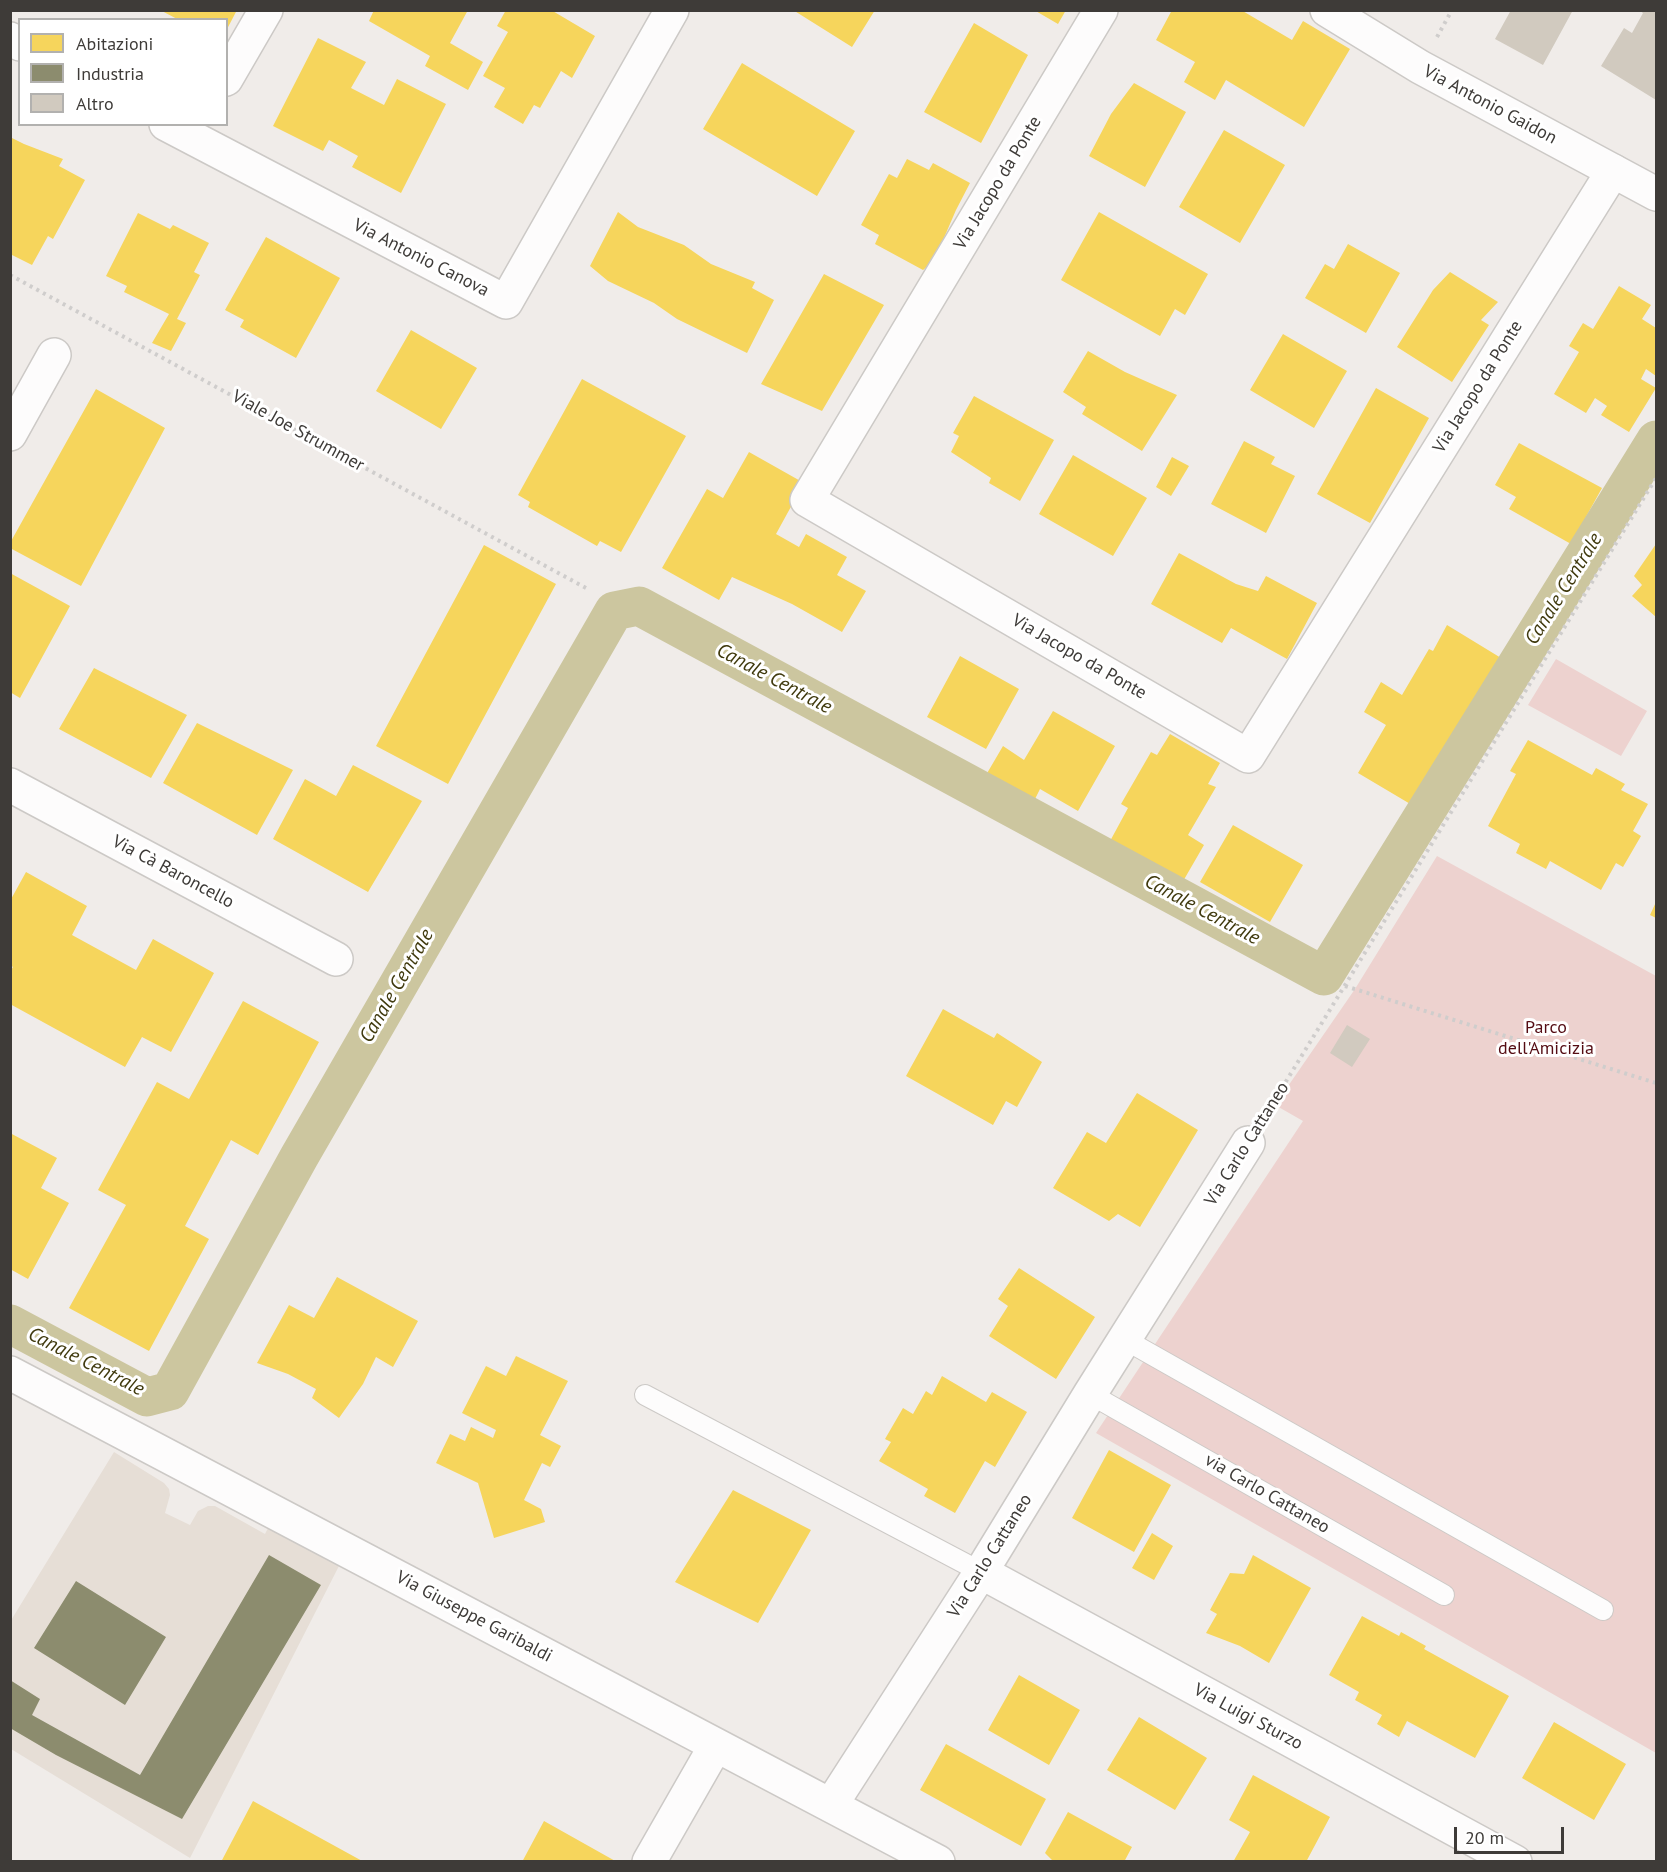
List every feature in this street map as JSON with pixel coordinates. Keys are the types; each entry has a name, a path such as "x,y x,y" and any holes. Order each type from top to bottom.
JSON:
{"street":[{"path":"228,76 266,10"},
{"name":"Via Antonio Canova","path":"186,129 506,302 672,10"},
{"name":"Via Jacopo da Ponte","path":"1101,10 807,500 1248,756 1613,171"},
{"name":"Via Antonio Gaidon","path":"1327,10 1420,67 1656,194"},
{"path":"10,435 54,355"},
{"name":"Via Cà Baroncello","path":"10,785 336,959"},
{"name":"Via Carlo Cattaneo","path":"831,1805 981,1572 1248,1143"},
{"name":"Via Giuseppe Garibaldi","path":"10,1373 938,1862"},
{"name":"Via Luigi Sturzo","path":"981,1572 1515,1862"},
{"path":"649,1862 716,1745"}],"lane":[{"path":"1124,1339 1603,1610"},
{"name":"via Carlo Cattaneo","path":"1090,1394 1444,1595"},
{"path":"645,1395 981,1572"}],"path":[{"name":"Viale Joe Strummer","path":"10,275 586,588"},
{"name":"Via Carlo Cattaneo","path":"1248,1143 1656,478"},
{"path":"1345,986 1656,1083"}],"shaded area":[{"path":"114,1452 164,1483 170,1495 165,1513 190,1525 198,1511 208,1506 215,1506 265,1534 268,1528 340,1564 190,1858 11,1749 10,1622"}],"green space":[{"path":"1556,659 1647,711 1621,756 1528,705"},
{"name":"Parco dell'Amicizia","path":"1437,856 1656,976 1656,1753 1096,1433 1303,1121 1275,1105 1355,989"}],"building: Abitazioni":[{"path":"160,10 237,10 228,27 228,18 175,18"},
{"path":"374,10 468,10 450,43 483,62 468,90 425,66 430,56 369,21"},
{"path":"506,10 551,10 595,36 572,78 561,71 540,108 534,105 523,124 494,107 505,88 483,76 508,32 497,26"},
{"path":"793,10 875,10 852,47"},
{"path":"1034,10 1066,10 1058,24"},
{"path":"1172,10 1241,10 1292,40 1303,21 1350,49 1304,127 1226,80 1215,100 1184,82 1195,62 1156,40"},
{"path":"974,23 1028,55 981,143 924,112"},
{"path":"318,38 366,62 351,88 384,105 397,79 446,104 401,193 352,167 358,156 329,140 323,151 273,126"},
{"path":"742,63 855,131 817,196 703,129"},
{"path":"1134,83 1186,112 1145,187 1089,156 1111,114"},
{"path":"1224,130 1285,165 1240,243 1179,207"},
{"path":"10,137 63,159 59,166 85,180 53,239 48,236 32,265 10,254"},
{"path":"907,159 929,170 933,163 970,183 934,261 923,270 875,244 879,235 861,225 889,174 897,178"},
{"path":"618,212 638,227 684,245 711,264 755,282 752,288 774,300 747,353 677,319 654,303 608,281 590,266"},
{"path":"1099,212 1208,274 1185,315 1175,309 1160,336 1061,280"},
{"path":"138,213 170,229 173,225 209,243 194,272 200,275 177,319 186,323 171,351 152,343 169,314 124,292 127,286 106,276"},
{"path":"266,237 340,278 296,358 240,327 244,320 225,310"},
{"path":"1348,244 1400,273 1366,333 1305,298 1325,264 1334,269"},
{"path":"1450,272 1498,302 1481,320 1489,325 1452,382 1397,347 1433,290"},
{"path":"824,274 884,305 822,411 761,384"},
{"path":"1619,286 1651,305 1642,319 1656,328 1656,376 1646,369 1641,379 1656,388 1629,432 1601,415 1607,406 1595,398 1586,413 1554,394 1579,352 1569,346 1583,323 1593,329"},
{"path":"411,330 477,368 441,429 376,391"},
{"path":"1283,334 1347,371 1314,428 1250,390"},
{"path":"1088,351 1125,372 1177,395 1142,451 1082,414 1086,407 1063,392"},
{"path":"582,379 686,436 621,552 600,541 597,546 528,507 530,502 518,495"},
{"path":"1376,388 1429,418 1370,523 1317,494"},
{"path":"96,389 165,428 81,586 10,548 10,543"},
{"path":"974,396 1054,440 1020,501 989,483 991,478 951,452 959,436 953,433"},
{"path":"1244,441 1275,457 1271,464 1295,476 1266,533 1211,504"},
{"path":"1519,443 1602,488 1571,544 1509,509 1516,497 1495,485"},
{"path":"749,452 804,483 776,534 799,547 806,534 847,557 837,575 866,591 842,632 792,604 732,577 719,600 662,568 707,489 723,498"},
{"path":"1073,455 1147,498 1113,556 1039,514"},
{"path":"1172,457 1189,466 1171,496 1156,487"},
{"path":"1656,544 1656,617 1632,596 1642,585 1634,576"},
{"path":"484,545 556,584 448,784 376,746"},
{"path":"1179,553 1236,584 1258,591 1266,576 1317,603 1287,659 1231,628 1222,643 1151,604"},
{"path":"10,573 70,606 20,698 10,692"},
{"path":"1447,625 1506,661 1417,808 1358,773 1386,725 1364,712 1381,682 1402,695 1429,649 1433,651"},
{"path":"960,656 1019,689 986,749 927,717"},
{"path":"94,668 187,715 151,778 59,729"},
{"path":"1053,711 1115,746 1078,811 1040,789 1034,801 986,775 1003,746 1024,760"},
{"path":"197,723 293,770 257,835 163,783"},
{"path":"1170,734 1220,763 1208,784 1216,787 1188,835 1204,845 1182,883 1109,843 1128,808 1121,804 1151,752 1157,755"},
{"path":"1528,740 1592,775 1596,768 1625,784 1621,790 1648,804 1633,831 1641,836 1623,867 1616,863 1601,890 1550,861 1546,869 1516,853 1520,844 1488,826 1516,774 1510,771"},
{"path":"353,765 422,801 368,892 273,839 305,779 336,796"},
{"path":"1233,825 1303,865 1270,922 1200,882"},
{"path":"26,872 87,906 72,935 136,970 153,939 214,973 171,1052 142,1037 125,1067 10,1004 10,972 13,967 10,965 10,901"},
{"path":"1656,902 1656,918 1650,915"},
{"path":"243,1001 319,1042 258,1155 231,1140 185,1226 209,1239 149,1351 69,1308 126,1205 98,1190 157,1082 189,1099"},
{"path":"943,1009 994,1038 997,1033 1042,1062 1017,1107 1006,1101 993,1125 906,1076"},
{"path":"1137,1093 1198,1130 1140,1227 1118,1214 1109,1221 1053,1188 1087,1132 1106,1143"},
{"path":"10,1133 57,1158 41,1188 69,1203 28,1279 10,1269"},
{"path":"1019,1268 1095,1317 1056,1379 989,1336 1008,1306 998,1299"},
{"path":"337,1277 418,1321 393,1367 376,1357 363,1384 339,1418 312,1398 316,1389 288,1374 257,1363 289,1305 314,1318"},
{"path":"516,1356 568,1381 540,1435 561,1446 550,1467 542,1463 524,1500 541,1509 545,1522 494,1538 478,1483 436,1463 450,1434 465,1441 471,1427 493,1438 496,1430 462,1413 486,1366 506,1376"},
{"path":"942,1376 986,1402 992,1392 1027,1412 995,1467 985,1461 955,1513 924,1496 928,1489 879,1461 891,1442 885,1439 903,1408 913,1414 926,1391 932,1395"},
{"path":"1109,1450 1171,1485 1134,1552 1072,1518"},
{"path":"733,1490 811,1530 758,1623 675,1582"},
{"path":"1152,1533 1173,1546 1154,1580 1132,1568"},
{"path":"1253,1555 1311,1588 1269,1663 1240,1646 1206,1633 1217,1614 1210,1610 1230,1573 1244,1574"},
{"path":"1362,1616 1399,1636 1401,1632 1426,1646 1424,1649 1509,1696 1475,1758 1407,1721 1399,1737 1377,1724 1382,1715 1355,1700 1359,1692 1329,1675"},
{"path":"1019,1675 1080,1710 1049,1765 988,1730"},
{"path":"1139,1717 1207,1758 1175,1810 1107,1770"},
{"path":"1554,1722 1626,1764 1594,1820 1522,1778"},
{"path":"946,1744 1046,1799 1021,1846 920,1790"},
{"path":"1253,1775 1330,1817 1306,1862 1233,1862 1250,1832 1229,1820"},
{"path":"253,1801 364,1862 221,1862"},
{"path":"1068,1812 1132,1847 1124,1862 1054,1862 1045,1853"},
{"path":"544,1821 617,1862 522,1862"}],"building: Industria":[{"path":"269,1555 321,1585 182,1819 56,1755 10,1728 10,1680 40,1699 32,1715 140,1775"},
{"path":"76,1581 166,1637 125,1705 34,1648"}],"building: Altro":[{"path":"1511,10 1573,10 1543,65 1495,39"},
{"path":"1639,10 1656,10 1656,100 1601,66 1624,28 1632,33 1643,13"},
{"path":"1347,1025 1370,1039 1352,1067 1330,1053"}],"waterway":[{"name":"Canale Centrale","path":"10,1324 147,1397 170,1391 299,1157 614,611 639,606 1324,976 1656,440"}]}
